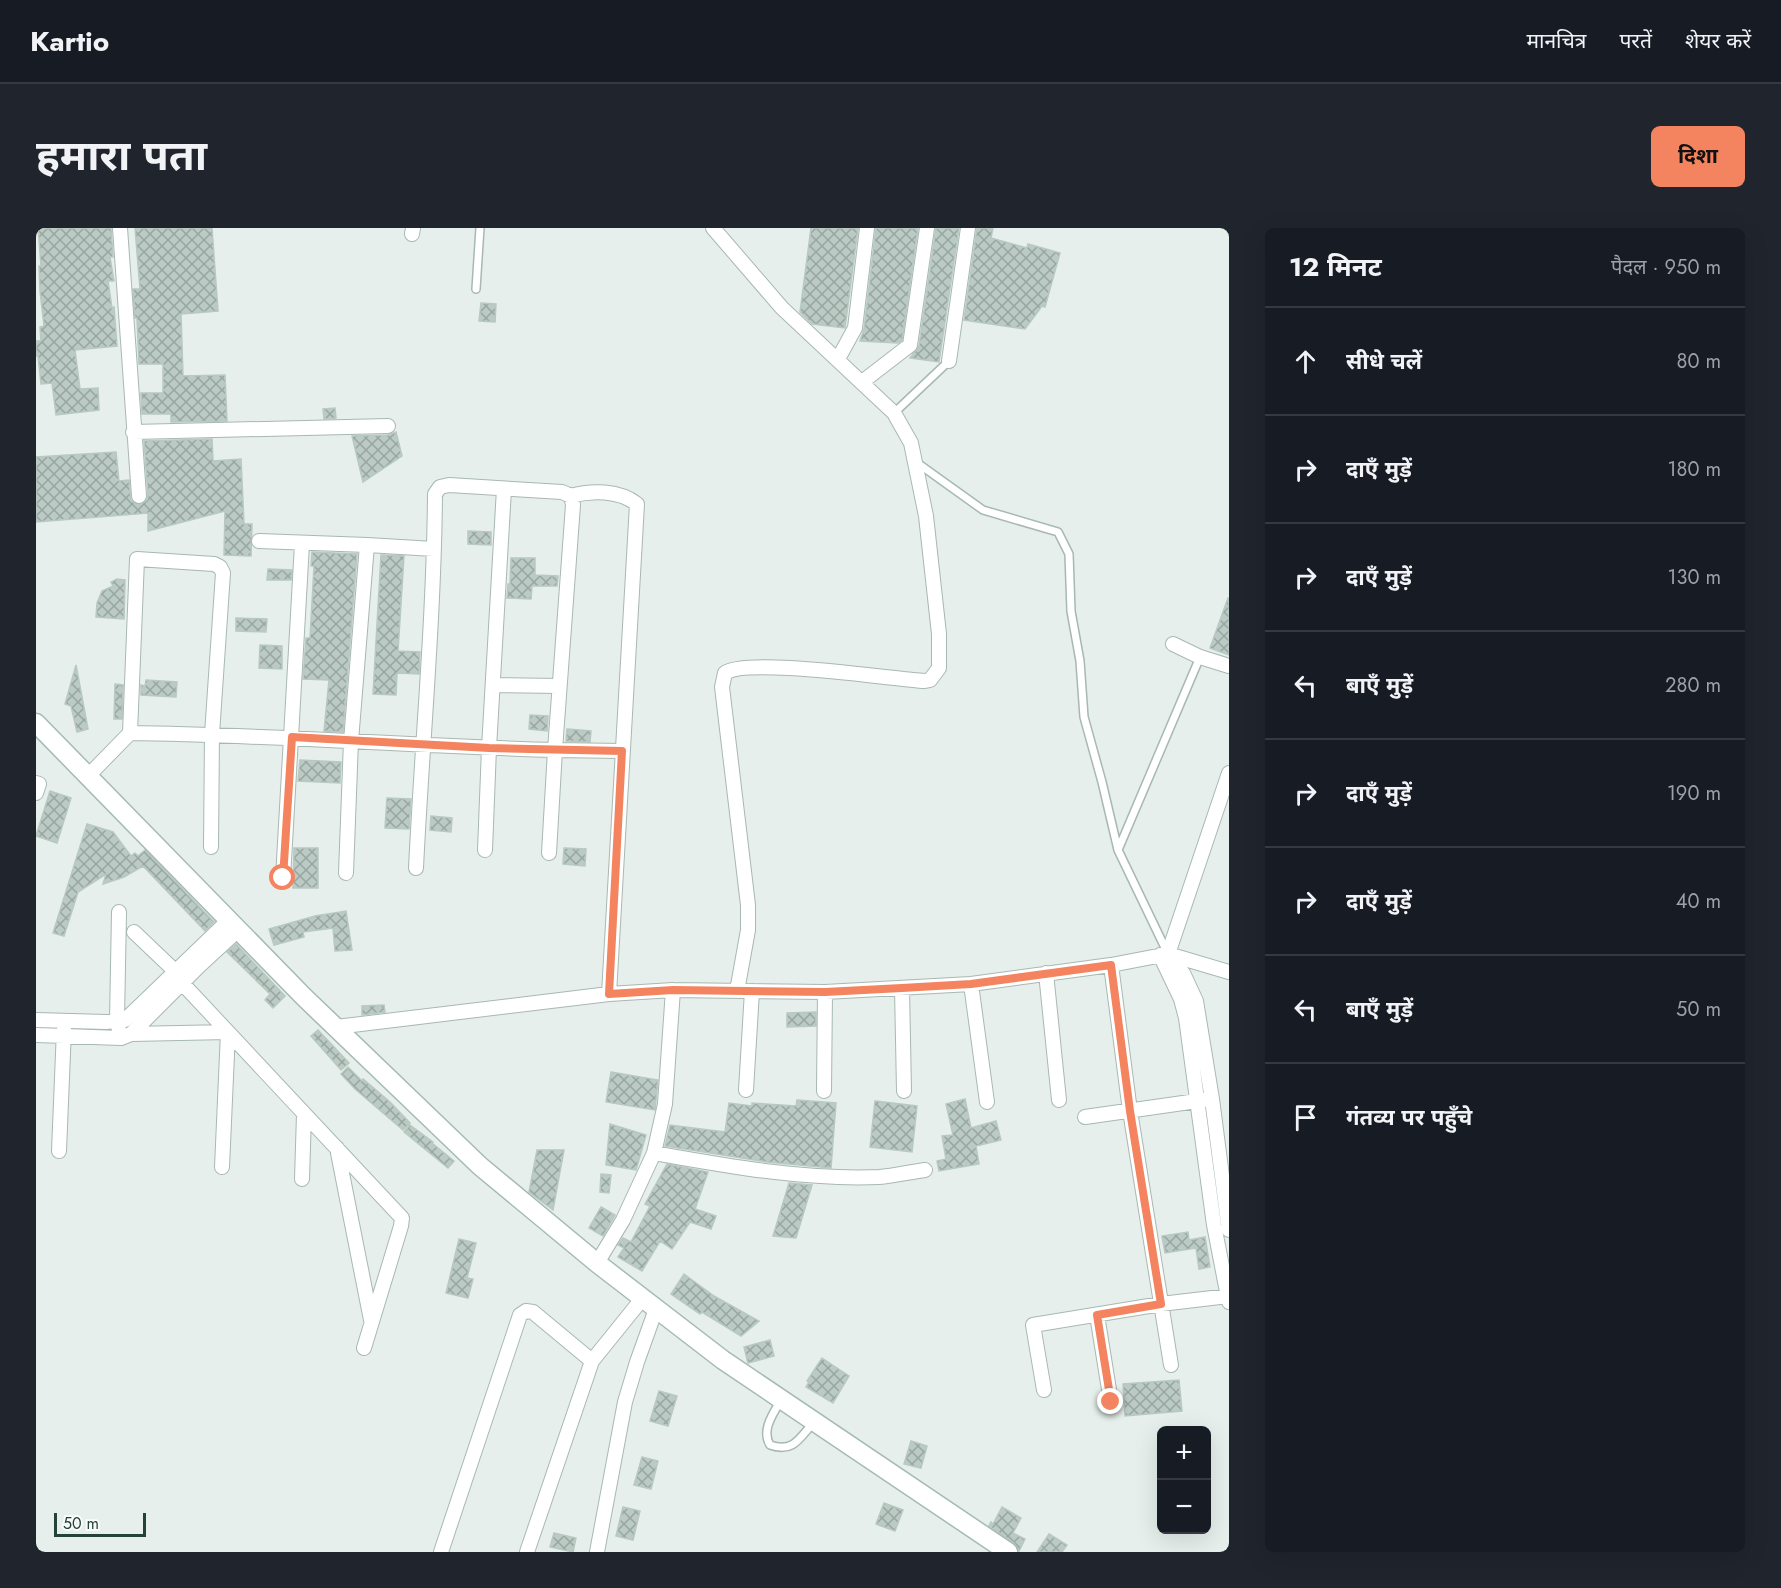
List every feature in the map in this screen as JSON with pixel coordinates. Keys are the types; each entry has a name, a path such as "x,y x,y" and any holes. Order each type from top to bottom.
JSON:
{"main road":[{"path":"36,723 304,997 480,1166 597,1263 723,1360 1008,1552"}],"street":[{"path":"120,228 139,496"},
{"path":"713,228 782,308 894,414 911,443 926,516 939,634 939,668 930,680 899,679 811,669 737,668 725,674 722,687 748,905 748,930 738,991"},
{"path":"838,359 855,328 867,228"},
{"path":"862,382 910,345 927,228"},
{"path":"949,361 968,228"},
{"path":"133,432 388,426"},
{"path":"416,868 435,494 440,487 449,485 562,492 571,496 587,491 627,496 637,504 609,994"},
{"path":"485,850 504,489"},
{"path":"549,854 573,505 571,496"},
{"path":"259,542 434,549"},
{"path":"283,878 302,544"},
{"path":"346,873 351,741 367,545"},
{"path":"88,776 130,733 137,559 214,564 220,567 222,573 212,734 212,847"},
{"path":"1173,644 1200,657 1229,666"},
{"path":"493,685 559,686"},
{"path":"130,733 212,734 489,748 622,751"},
{"path":"1044,1390 1033,1325 1161,1304 1228,1298 1214,1225 1184,1008 1164,955 1229,773"},
{"path":"36,783 39,784 36,793"},
{"path":"119,912 117,1022 126,1036"},
{"path":"126,1036 174,982 234,925"},
{"path":"134,932 174,982 228,1032 402,1218 364,1348"},
{"path":"336,1027 609,994 673,990 825,992 971,984 1111,965 1164,955 1229,972"},
{"path":"1164,955 1183,973 1196,1001 1212,1099 1229,1230"},
{"path":"1111,965 1130,1111 1171,1365"},
{"path":"1046,973 1059,1100"},
{"path":"36,1020 117,1022 125,1020 174,982"},
{"path":"971,984 987,1102"},
{"path":"902,988 904,1091"},
{"path":"597,1263 623,1220 654,1153 665,1104 673,990"},
{"path":"746,1090 752,991"},
{"path":"824,1091 825,992"},
{"path":"59,1151 64,1021"},
{"path":"36,1035 126,1036 228,1032"},
{"path":"222,1167 228,1032"},
{"path":"1085,1117 1212,1099"},
{"path":"302,1179 304,1114"},
{"path":"337,1148 371,1322"},
{"path":"654,1153 736,1168 807,1175 880,1177 925,1170"},
{"path":"526,1552 592,1361 649,1304"},
{"path":"597,1552 625,1402 637,1362 649,1304"},
{"path":"441,1552 520,1315 526,1311 533,1312 592,1361"},
{"path":"1097,1315 1111,1402"}],"lane":[{"path":"476,289 480,228"},
{"path":"894,414 949,361"},
{"path":"916,462 983,510 1058,532 1069,554 1071,611 1080,661 1084,717 1118,850 1164,955"},
{"path":"1118,850 1200,657"},
{"path":"782,1399 768,1428 766,1439 770,1445 787,1448 794,1444 814,1421"}],"building":[{"path":"38,228 111,228 113,257 110,257 114,281 108,281 112,308 114,307 117,346 75,350 80,389 98,388 99,410 56,415 52,383 41,384 38,356 36,356 36,341 41,341 40,327 44,326 40,291"},
{"path":"135,228 212,228 218,311 181,314 183,376 225,375 227,421 171,422 171,414 142,414 141,393 163,393 163,364 139,364 133,289 140,289"},
{"path":"811,228 858,228 845,328 812,324 800,312"},
{"path":"876,228 918,228 902,340 898,343 860,341 864,329"},
{"path":"936,228 959,228 939,362 910,358 919,346"},
{"path":"977,228 993,228 991,238 1027,248 1028,244 1060,253 1045,307 1042,306 1025,329 964,320"},
{"path":"481,303 496,304 495,322 479,321"},
{"path":"335,408 336,418 324,419 323,409"},
{"path":"396,432 402,456 363,482 352,436 388,435"},
{"path":"212,439 213,461 241,459 244,524 252,524 251,556 224,555 225,511 148,531 148,513 36,522 36,457 116,452 119,481 129,480 131,501 140,505 147,500 148,496 144,441"},
{"path":"468,531 491,532 491,545 468,544"},
{"path":"312,552 357,554 343,732 324,731 329,680 303,679 306,638 310,638 314,566 311,566"},
{"path":"381,555 404,556 398,651 420,652 419,674 397,673 396,695 373,694"},
{"path":"511,558 535,558 535,575 558,576 557,586 532,586 531,599 507,598"},
{"path":"268,569 292,570 291,580 267,580"},
{"path":"117,579 125,580 124,619 96,617 97,603 102,591 113,586 111,582"},
{"path":"1229,598 1229,655 1210,648"},
{"path":"236,618 267,619 266,632 236,631"},
{"path":"260,645 282,646 282,669 259,668"},
{"path":"76,665 88,729 77,732 71,706 65,704"},
{"path":"146,680 177,682 176,697 141,695 141,685 145,686"},
{"path":"115,684 123,685 122,719 114,719"},
{"path":"530,715 548,716 547,731 529,729"},
{"path":"567,729 591,731 590,742 566,741"},
{"path":"300,760 341,762 340,783 298,781"},
{"path":"50,791 71,798 57,843 36,836"},
{"path":"387,798 411,799 409,829 385,828"},
{"path":"431,816 452,818 451,832 430,830"},
{"path":"87,824 113,832 131,856 135,853 138,856 145,850 214,922 205,931 143,866 124,877 103,884 106,874 78,892 64,936 53,933"},
{"path":"294,848 318,848 318,888 293,888"},
{"path":"564,848 586,849 585,866 563,864"},
{"path":"346,911 352,950 335,951 333,928 303,932 304,937 274,945 269,929 315,916"},
{"path":"236,944 285,996 273,1008 265,1000 270,994 227,952"},
{"path":"384,1005 385,1012 362,1015 362,1006"},
{"path":"816,1012 816,1026 787,1027 787,1013"},
{"path":"318,1030 349,1063 341,1070 311,1036"},
{"path":"348,1067 390,1102 410,1123 403,1130 341,1074"},
{"path":"611,1072 658,1080 655,1110 606,1102"},
{"path":"965,1099 971,1128 996,1121 1001,1140 976,1146 979,1164 939,1171 937,1161 946,1159 942,1136 953,1135 946,1104"},
{"path":"797,1100 836,1103 831,1168 767,1162 665,1146 670,1125 725,1132 729,1103 752,1106 752,1103 796,1106"},
{"path":"875,1101 917,1106 912,1152 870,1147"},
{"path":"610,1124 646,1135 636,1170 606,1165"},
{"path":"410,1125 454,1161 448,1168 404,1132"},
{"path":"537,1150 564,1150 553,1210 529,1192"},
{"path":"667,1164 708,1172 695,1209 716,1216 711,1229 690,1222 672,1249 660,1241 642,1271 618,1257 624,1248 618,1245 623,1238 631,1242 650,1206 645,1204"},
{"path":"601,1174 611,1175 609,1193 600,1192"},
{"path":"789,1183 812,1185 796,1238 773,1236"},
{"path":"601,1207 615,1215 603,1236 589,1228"},
{"path":"1188,1232 1189,1240 1205,1237 1210,1267 1199,1269 1196,1248 1165,1253 1162,1236"},
{"path":"459,1239 476,1243 467,1278 473,1279 468,1298 446,1293"},
{"path":"684,1274 714,1296 759,1321 741,1336 702,1312 700,1314 671,1294"},
{"path":"770,1340 774,1356 748,1363 744,1347"},
{"path":"822,1358 849,1376 833,1403 806,1387 809,1382 807,1381"},
{"path":"1179,1380 1182,1411 1125,1416 1123,1384"},
{"path":"659,1391 677,1396 668,1426 650,1421"},
{"path":"911,1441 927,1446 921,1468 904,1464"},
{"path":"642,1457 658,1461 651,1489 634,1485"},
{"path":"884,1503 903,1510 895,1531 876,1524"},
{"path":"623,1507 640,1511 633,1540 616,1536"},
{"path":"1002,1507 1021,1518 1013,1533 1025,1539 1019,1551 1014,1543 989,1526 991,1522 993,1524"},
{"path":"554,1533 576,1538 573,1552 550,1547"},
{"path":"1049,1534 1067,1545 1062,1552 1037,1552"}],"route":[{"path":"283,878 292,737 489,748 622,751 609,994 673,990 825,992 902,988 971,984 1111,965 1130,1111 1161,1304 1097,1315 1111,1402"}]}
